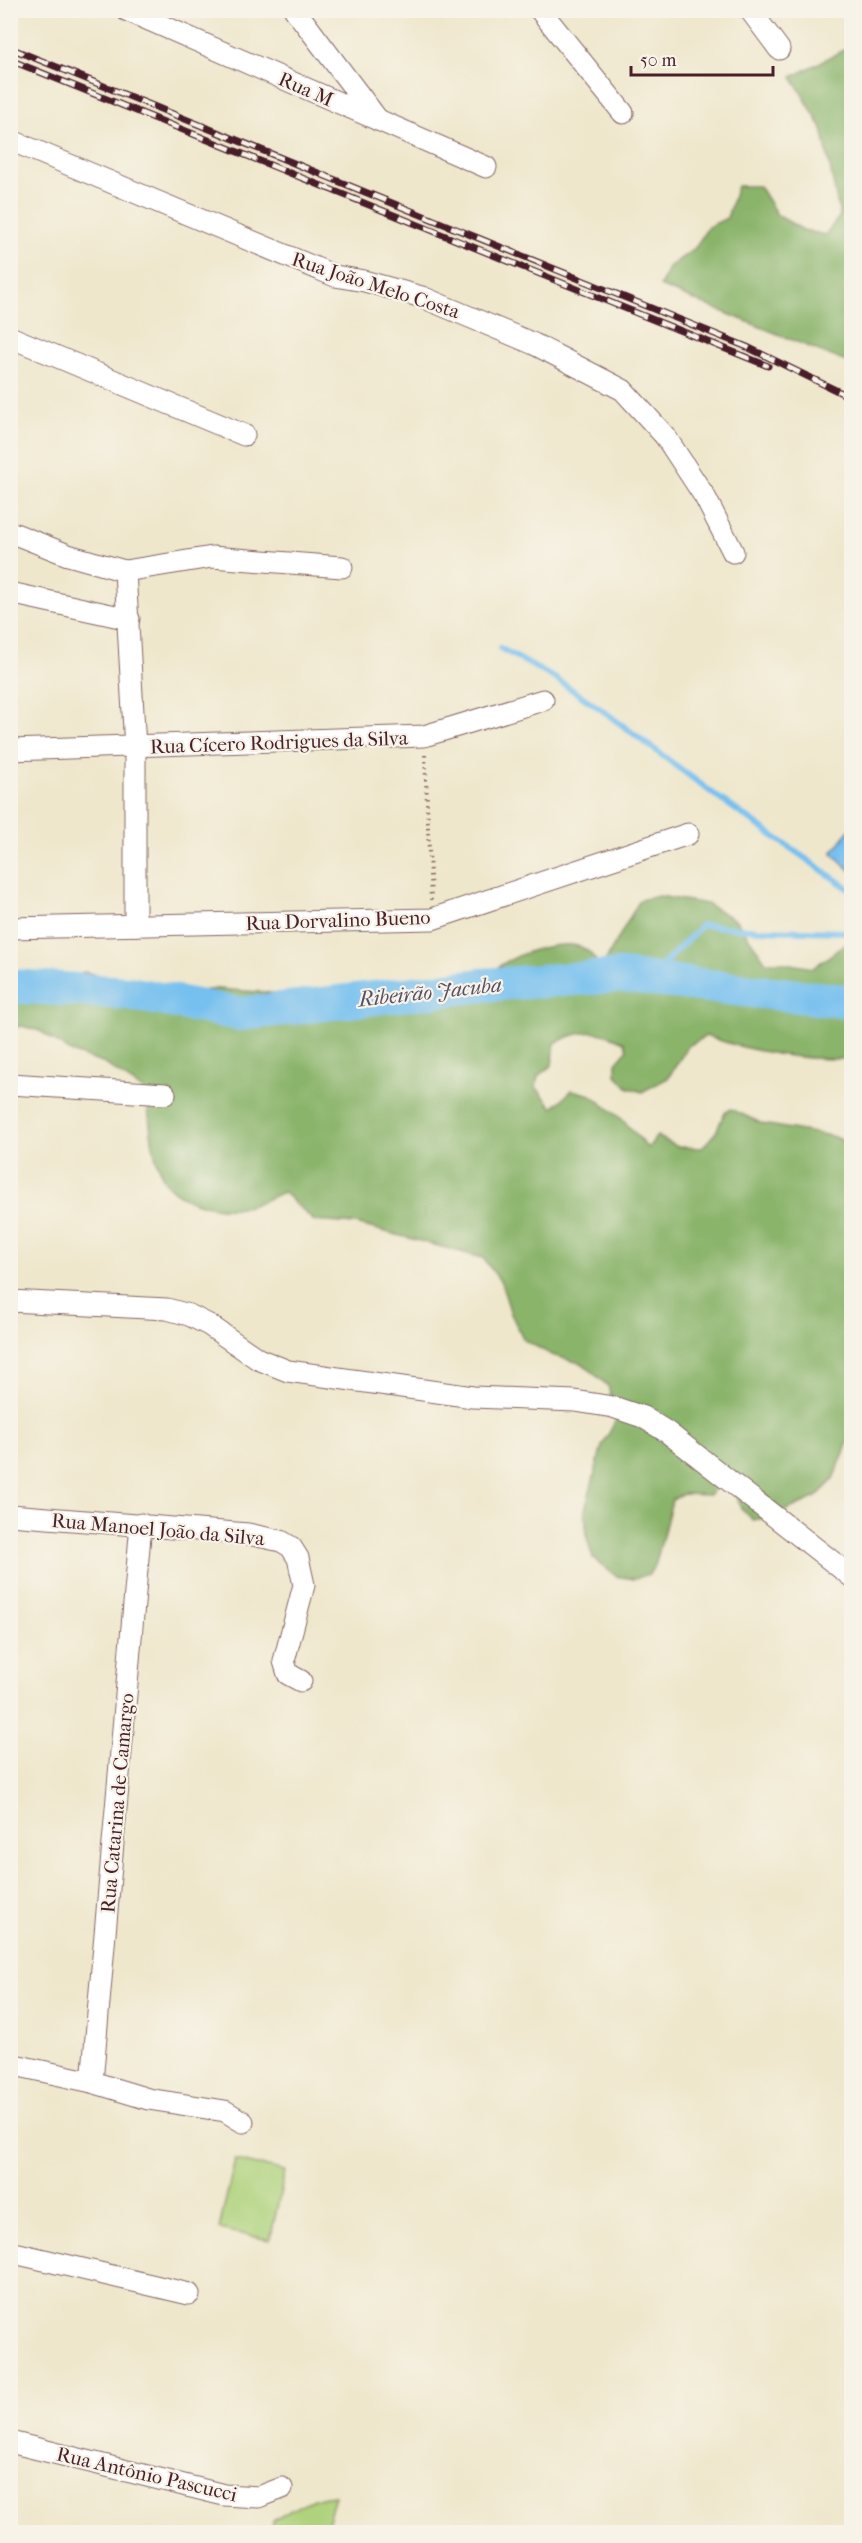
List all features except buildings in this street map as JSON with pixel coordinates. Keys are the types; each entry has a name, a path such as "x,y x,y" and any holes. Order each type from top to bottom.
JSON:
{"street":[{"name":"Rua M","path":"126,10 486,167"},
{"path":"295,10 379,121"},
{"path":"540,10 623,114"},
{"path":"750,10 779,49"},
{"name":"Rua João Melo Costa","path":"10,140 335,276 364,281 422,297 534,344 623,390 665,436 705,497 733,552"},
{"path":"10,337 244,435"},
{"path":"10,532 68,555 125,571 212,557 342,567"},
{"path":"125,571 135,748 135,925"},
{"path":"10,593 129,619"},
{"name":"Rua Cícero Rodrigues da Silva","path":"10,750 135,748 424,736 543,700"},
{"name":"Rua Dorvalino Bueno","path":"10,928 432,919 688,834"},
{"path":"10,1084 165,1094"},
{"path":"10,1301 167,1309 189,1315 209,1325 258,1359 288,1371 473,1397 575,1401 613,1407 643,1418 667,1432 852,1576"},
{"name":"Rua Manoel João da Silva","path":"10,1515 248,1534 281,1541 291,1547 298,1558 304,1585 284,1661 288,1674 301,1681"},
{"name":"Rua Catarina de Camargo","path":"92,2082 141,1524"},
{"path":"10,2064 92,2082 148,2099 225,2110 243,2122"},
{"path":"10,2252 189,2294"},
{"name":"Rua Antônio Pascucci","path":"10,2442 224,2495 259,2497 282,2488"}],"path":[{"path":"424,736 432,919"}],"green space":[{"path":"851,46 851,364 660,286 669,267 695,248 708,227 727,218 737,186 759,186 777,215 803,230 825,235 840,216 822,128 792,77"},
{"path":"659,896 707,904 737,921 766,962 813,968 851,940 851,1059 778,1054 742,1047 706,1036 688,1046 668,1078 642,1092 627,1087 616,1075 616,1063 627,1050 624,1042 589,1032 573,1035 555,1043 552,1065 538,1076 536,1087 553,1108 572,1090 591,1095 622,1119 648,1148 657,1136 678,1147 702,1148 716,1132 725,1112 731,1109 763,1124 831,1136 851,1143 851,1435 833,1480 816,1497 771,1517 753,1520 741,1508 728,1472 710,1495 683,1494 672,1500 656,1563 649,1574 634,1579 616,1576 593,1558 587,1538 585,1510 602,1446 617,1418 608,1386 583,1364 552,1355 524,1340 511,1314 501,1282 483,1258 356,1224 314,1221 283,1192 266,1200 236,1208 205,1205 184,1198 168,1186 159,1168 146,1092 105,1064 71,1052 40,1031 22,1026 11,1028 11,992 22,992 84,972 93,974 120,992 137,995 147,988 147,984 183,993 217,989 313,996 350,1003 407,998 489,975 520,955 549,947 575,946 587,950 598,963 605,961 640,900"},
{"path":"235,2160 285,2171 270,2240 219,2229"},
{"path":"335,2495 325,2532 271,2532 273,2521 287,2512 310,2501"}],"water":[{"path":"851,828 851,871 832,853"}],"waterway":[{"path":"500,648 556,679 602,710 719,798 852,891"},
{"path":"649,979 702,925 759,930 843,932 852,928"},
{"name":"Ribeirão Jacuba","path":"10,986 128,993 240,1014 483,985 620,976 852,1002"}],"railway":[{"path":"10,48 747,347 852,398"},
{"path":"10,60 768,366"}]}
